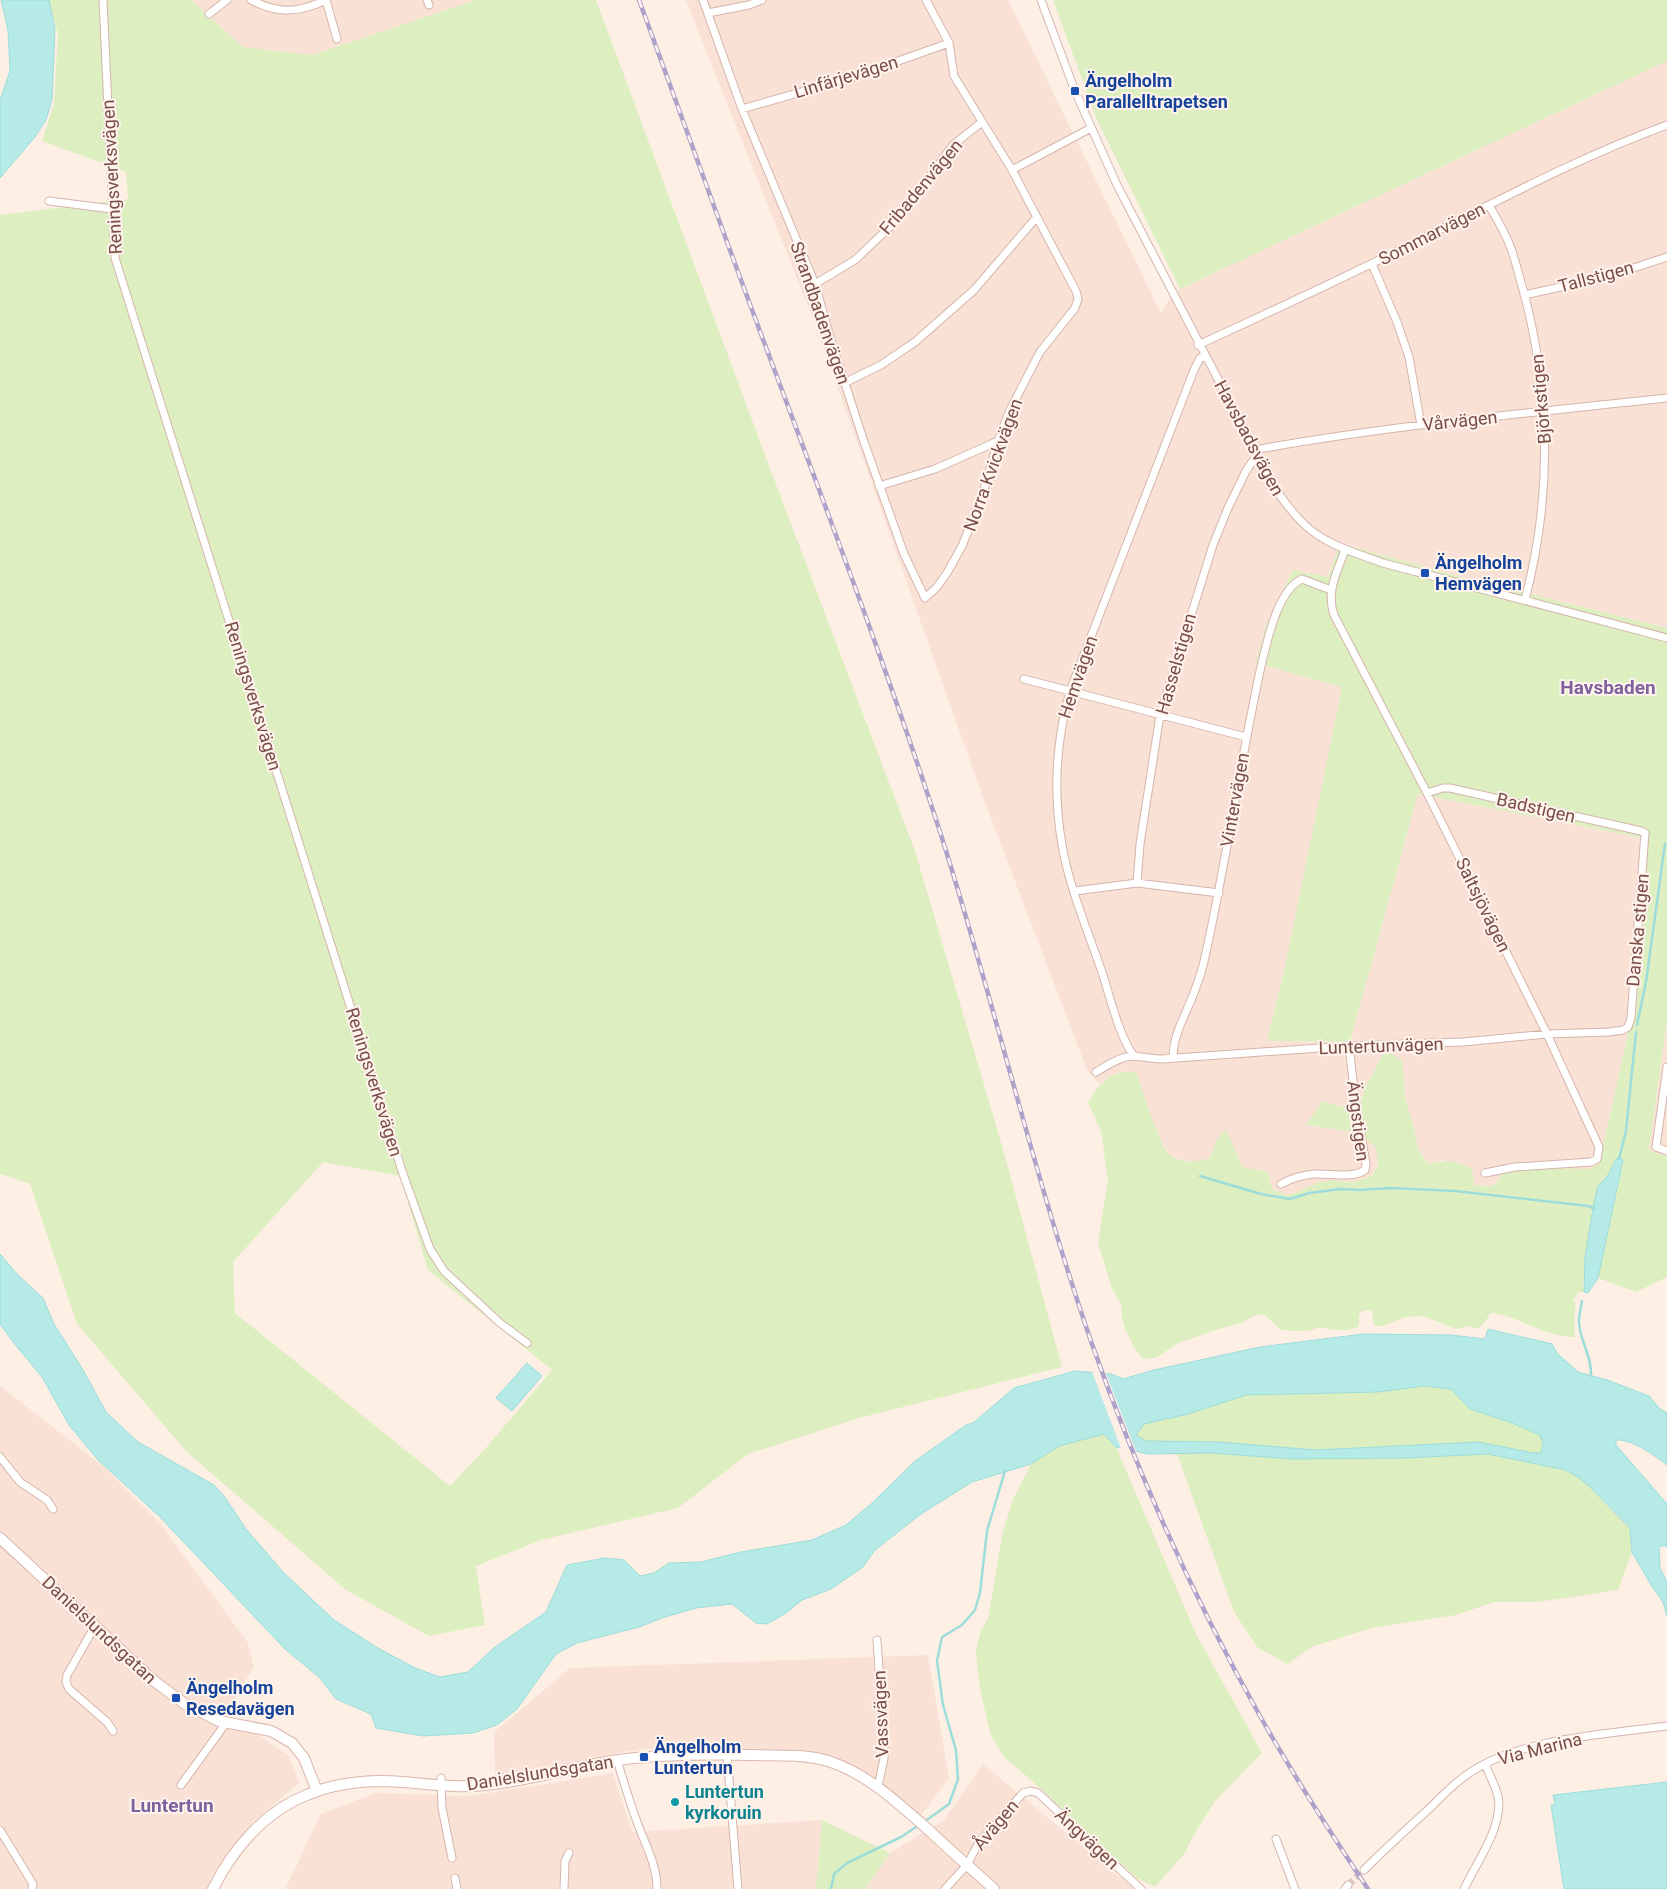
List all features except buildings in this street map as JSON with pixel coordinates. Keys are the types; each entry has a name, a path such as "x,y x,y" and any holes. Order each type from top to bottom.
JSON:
{"street":[{"name":"Reningsverksvägen","path":"103,0 112,209 115,258 119,272 420,1224 430,1249 444,1271 500,1323 527,1342"},
{"path":"209,14 227,0"},
{"path":"251,0 265,7 283,12 303,9 326,0 337,39"},
{"name":"Strandbadenvägen","path":"703,0 742,109 815,284 844,383 879,486 904,554 925,598"},
{"path":"708,13 749,5 762,0"},
{"path":"926,0 949,44 954,76 1012,170 1090,128"},
{"name":"Havsbadsvägen","path":"1040,0 1090,128 1117,185 1258,459 1273,485 1295,515 1306,526 1345,550 1383,563 1667,638"},
{"name":"Linfärjevägen","path":"742,109 853,77 949,44"},
{"name":"Fribadenvägen","path":"815,284 855,260 896,220 953,145 982,122"},
{"name":"Sommarvägen","path":"1198,345 1372,264 1489,205 1621,143 1667,125"},
{"name":"Norra Kvickvägen","path":"925,598 937,587 947,573 962,546 984,492 998,441 1010,412 1040,352 1075,308 1078,299 1076,291 1012,170"},
{"path":"49,200 112,209"},
{"name":"Björkstigen","path":"1489,205 1510,244 1524,295 1538,354 1544,412 1544,492 1533,568 1525,600"},
{"path":"844,383 881,364 915,342 974,290 1036,218"},
{"name":"Tallstigen","path":"1524,295 1606,277 1667,257"},
{"path":"1372,264 1397,322 1409,357 1421,425"},
{"name":"Hemvägen","path":"1134,1056 1129,1049 1118,1020 1062,846 1057,776 1061,727 1070,691 1194,370 1200,358 1205,356"},
{"name":"Vårvägen","path":"1254,450 1320,438 1421,425 1667,398"},
{"path":"879,486 935,470 998,441"},
{"name":"Hasselstigen","path":"1137,883 1141,836 1160,715 1213,545 1246,471 1252,462 1258,459"},
{"name":"Saltsjövägen","path":"1345,550 1331,590 1330,598 1334,615 1428,793 1548,1034 1598,1143 1599,1152 1597,1159 1591,1162 1516,1167 1485,1173"},
{"name":"Vintervägen","path":"1173,1058 1173,1046 1195,990 1204,960 1246,737 1266,644 1285,594 1293,583 1302,579 1331,590"},
{"path":"1024,680 1246,737"},
{"name":"Badstigen","path":"1428,793 1443,788 1450,788 1645,833"},
{"name":"Danska stigen","path":"1628,1027 1631,1018 1645,833"},
{"path":"1075,891 1137,883 1218,893"},
{"name":"Luntertunvägen","path":"1134,1056 1148,1059 1173,1058 1349,1046 1463,1042 1548,1034 1609,1032 1628,1027"},
{"name":"Ängstigen","path":"1281,1184 1292,1178 1315,1174 1352,1174 1364,1170 1366,1164 1356,1106 1349,1046"},
{"path":"1096,1072 1120,1059 1134,1056"},
{"path":"1667,1068 1656,1147 1667,1151"},
{"path":"0,1457 20,1482 47,1500 53,1509"},
{"name":"Danielslundsgatan","path":"0,1538 154,1681 172,1694 208,1717 226,1723 272,1731 292,1743 304,1758 316,1792 350,1784 381,1781 493,1784 617,1760 664,1756 727,1754 819,1758 855,1772 878,1787 994,1889"},
{"path":"95,1626 66,1682 70,1689 107,1722 113,1731"},
{"name":"Vassvägen","path":"878,1640 884,1758 878,1787"},
{"path":"181,1785 226,1723"},
{"name":"Via Marina","path":"1364,1870 1457,1782 1485,1764 1507,1754 1534,1747 1584,1737 1667,1726"},
{"path":"727,1754 738,1889"},
{"path":"617,1760 636,1821 650,1852 657,1889"},
{"path":"1464,1889 1496,1827 1498,1797 1485,1764"},
{"path":"441,1782 442,1808 452,1858"},
{"name":"Åvägen","path":"945,1889 967,1865 978,1844 1024,1793 1031,1790"},
{"name":"Ängvägen","path":"1031,1790 1038,1793 1141,1889"},
{"path":"212,1889 229,1861 260,1824 290,1803 316,1792"},
{"path":"0,1830 33,1884 32,1889"},
{"path":"1276,1839 1295,1889"},
{"path":"564,1889 565,1860 569,1853"},
{"path":"455,1878 457,1889"}],"shaded area":[{"path":"191,0 476,0 312,55 243,47"},
{"path":"686,0 1008,0 1161,313 1173,293 1180,289 1667,61 1667,628 1457,576 1340,543 1328,577 1257,663 1343,687 1286,962 1267,1041 1350,1042 1418,794 1642,838 1627,1038 1599,1164 1589,1169 1541,1168 1489,1186 1474,1185 1472,1169 1442,1160 1428,1164 1418,1149 1414,1127 1405,1098 1404,1077 1365,1088 1360,1103 1341,1107 1322,1101 1306,1125 1355,1132 1376,1147 1378,1164 1371,1176 1354,1182 1330,1180 1316,1183 1296,1193 1287,1195 1272,1189 1268,1172 1242,1168 1216,1141 1210,1158 1197,1162 1181,1160 1169,1154 1121,1071 1099,1084 1087,1070 982,795 817,329"},
{"path":"1667,1019 1667,1157 1649,1150"},
{"path":"0,1386 103,1466 160,1523 248,1643 254,1667 225,1713 288,1755 299,1783 253,1822 211,1878 206,1889 0,1889"},
{"path":"928,1655 949,1778 919,1818 846,1764 806,1751 681,1746 627,1751 495,1780 494,1732 570,1668"},
{"path":"983,1764 1134,1889 865,1889 890,1853 944,1820"},
{"path":"613,1773 632,1832 822,1820 816,1889 285,1889 321,1814 375,1793 470,1796"}],"green space":[{"path":"48,0 191,0 243,47 312,55 476,0 596,0 915,851 1003,1149 1062,1367 859,1418 748,1454 678,1508 541,1540 476,1566 485,1625 429,1636 346,1590 187,1452 77,1324 30,1184 0,1174 0,215 128,199 126,172 42,141 54,104 58,34","holes":["323,1162 400,1176 428,1270 552,1370 485,1449 450,1486 235,1313 233,1262"]},
{"path":"1053,0 1667,0 1667,61 1180,289 1097,120"},
{"path":"1340,543 1457,576 1667,628 1667,1019 1649,1150 1667,1157 1667,1277 1636,1292 1598,1278 1623,1160 1616,1159 1608,1175 1602,1179 1594,1203 1585,1257 1583,1285 1585,1289 1584,1292 1579,1292 1573,1300 1576,1304 1574,1317 1575,1337 1543,1331 1512,1318 1491,1313 1478,1329 1467,1326 1456,1329 1423,1316 1406,1317 1383,1326 1374,1326 1372,1311 1364,1310 1359,1315 1359,1326 1350,1330 1319,1327 1301,1331 1281,1330 1266,1316 1258,1314 1242,1323 1178,1343 1156,1358 1143,1359 1131,1342 1122,1319 1122,1307 1112,1288 1098,1243 1108,1180 1101,1131 1088,1103 1102,1083 1112,1075 1136,1072 1161,1140 1165,1149 1173,1157 1184,1161 1210,1158 1216,1141 1226,1129 1242,1167 1268,1172 1272,1189 1287,1195 1296,1193 1316,1183 1330,1180 1354,1182 1372,1176 1378,1164 1376,1147 1355,1132 1306,1125 1322,1101 1341,1107 1360,1103 1365,1088 1383,1054 1392,1054 1402,1061 1405,1098 1414,1127 1418,1149 1428,1164 1440,1161 1456,1162 1472,1169 1474,1185 1489,1186 1496,1184 1503,1173 1541,1168 1589,1169 1599,1164 1627,1038 1642,838 1418,794 1350,1042 1267,1041 1286,962 1342,687 1256,663 1266,625 1293,570 1328,577"},
{"path":"1424,1386 1451,1389 1470,1409 1541,1435 1543,1444 1541,1453 1478,1442 1315,1450 1219,1442 1146,1441 1136,1435 1144,1424 1188,1414 1246,1394 1378,1392"},
{"path":"1104,1434 1116,1447 1196,1634 1262,1753 1216,1800 1197,1829 1184,1854 1155,1887 1138,1879 1004,1757 990,1733 979,1683 976,1652 980,1633 988,1618 1003,1531 1014,1497 1031,1464 1059,1446"},
{"path":"1211,1453 1405,1458 1488,1454 1566,1470 1589,1486 1630,1529 1632,1552 1618,1590 1538,1602 1494,1602 1456,1615 1372,1628 1311,1647 1288,1664 1258,1648 1234,1612 1177,1454"},
{"path":"822,1820 890,1853 865,1889 816,1889"}],"water":[{"path":"1,0 49,0 55,29 52,100 46,120 35,137 0,178 0,100 10,71 8,30"},
{"path":"1620,1157 1623,1160 1598,1278 1588,1293 1584,1292 1585,1257 1598,1186 1608,1175 1616,1159"},
{"path":"0,1254 18,1275 43,1298 54,1324 83,1370 106,1412 138,1442 214,1485 224,1496 246,1529 283,1572 334,1620 378,1648 415,1668 440,1677 468,1672 495,1647 546,1612 567,1565 605,1558 624,1560 640,1576 654,1573 669,1563 701,1562 741,1552 812,1540 846,1525 871,1504 915,1461 966,1425 973,1423 1014,1388 1075,1371 1111,1374 1123,1379 1154,1370 1260,1347 1363,1334 1451,1335 1485,1339 1488,1329 1552,1344 1557,1353 1578,1372 1607,1380 1649,1396 1660,1409 1667,1413 1667,1465 1643,1448 1629,1442 1616,1440 1616,1445 1667,1504 1667,1548 1665,1545 1659,1547 1660,1568 1667,1582 1667,1616 1663,1602 1632,1552 1630,1528 1589,1486 1566,1470 1488,1454 1405,1458 1293,1459 1211,1453 1148,1454 1116,1447 1104,1434 1059,1446 1031,1464 972,1482 921,1514 875,1550 863,1567 831,1589 802,1600 786,1613 767,1624 756,1623 732,1604 696,1608 639,1627 577,1643 556,1654 517,1709 497,1725 473,1733 423,1736 376,1728 371,1714 336,1699 320,1678 285,1649 159,1516 98,1460 69,1425 42,1377 0,1324","holes":["1424,1386 1451,1389 1470,1409 1540,1435 1543,1444 1541,1453 1478,1442 1315,1450 1219,1442 1146,1441 1136,1435 1144,1424 1188,1414 1246,1395 1378,1392"]},
{"path":"527,1363 542,1376 512,1411 496,1398"},
{"path":"1667,1782 1667,1889 1564,1889 1551,1805 1555,1805 1553,1795"}],"pier":[{"path":"1091,1369 1105,1371 1137,1454 1122,1451"}],"waterway":[{"path":"1637,1025 1646,982 1665,844"},
{"path":"1619,1159 1626,1131 1636,1032"},
{"path":"1200,1176 1261,1194 1290,1199 1309,1193 1341,1189 1391,1188 1455,1191 1588,1206 1595,1209"},
{"path":"1582,1301 1579,1319 1580,1328 1590,1361 1591,1376"},
{"path":"924,1822 949,1804 958,1779 956,1750 943,1705 937,1661 942,1637 962,1625 975,1610 980,1593 987,1531 1005,1471"},
{"path":"831,1889 834,1874 847,1863 901,1837 919,1825"}],"tunnel":[{"path":"1348,1885 1364,1870"}],"railway":[{"path":"639,0 861,604 922,777 961,899 1071,1281 1109,1392 1147,1487 1189,1580 1235,1671 1299,1782 1368,1889"}],"place":[{"name":"Ängelholm Parallelltrapetsen","path":"1075,91"},
{"name":"Ängelholm Hemvägen","path":"1425,573"},
{"name":"Ängelholm Resedavägen","path":"176,1698"},
{"name":"Ängelholm Luntertun","path":"644,1757"},
{"name":"Luntertun kyrkoruin","path":"675,1802"}],"district":[{"name":"Havsbaden","path":"1608,687"},
{"name":"Luntertun","path":"172,1805"}]}
